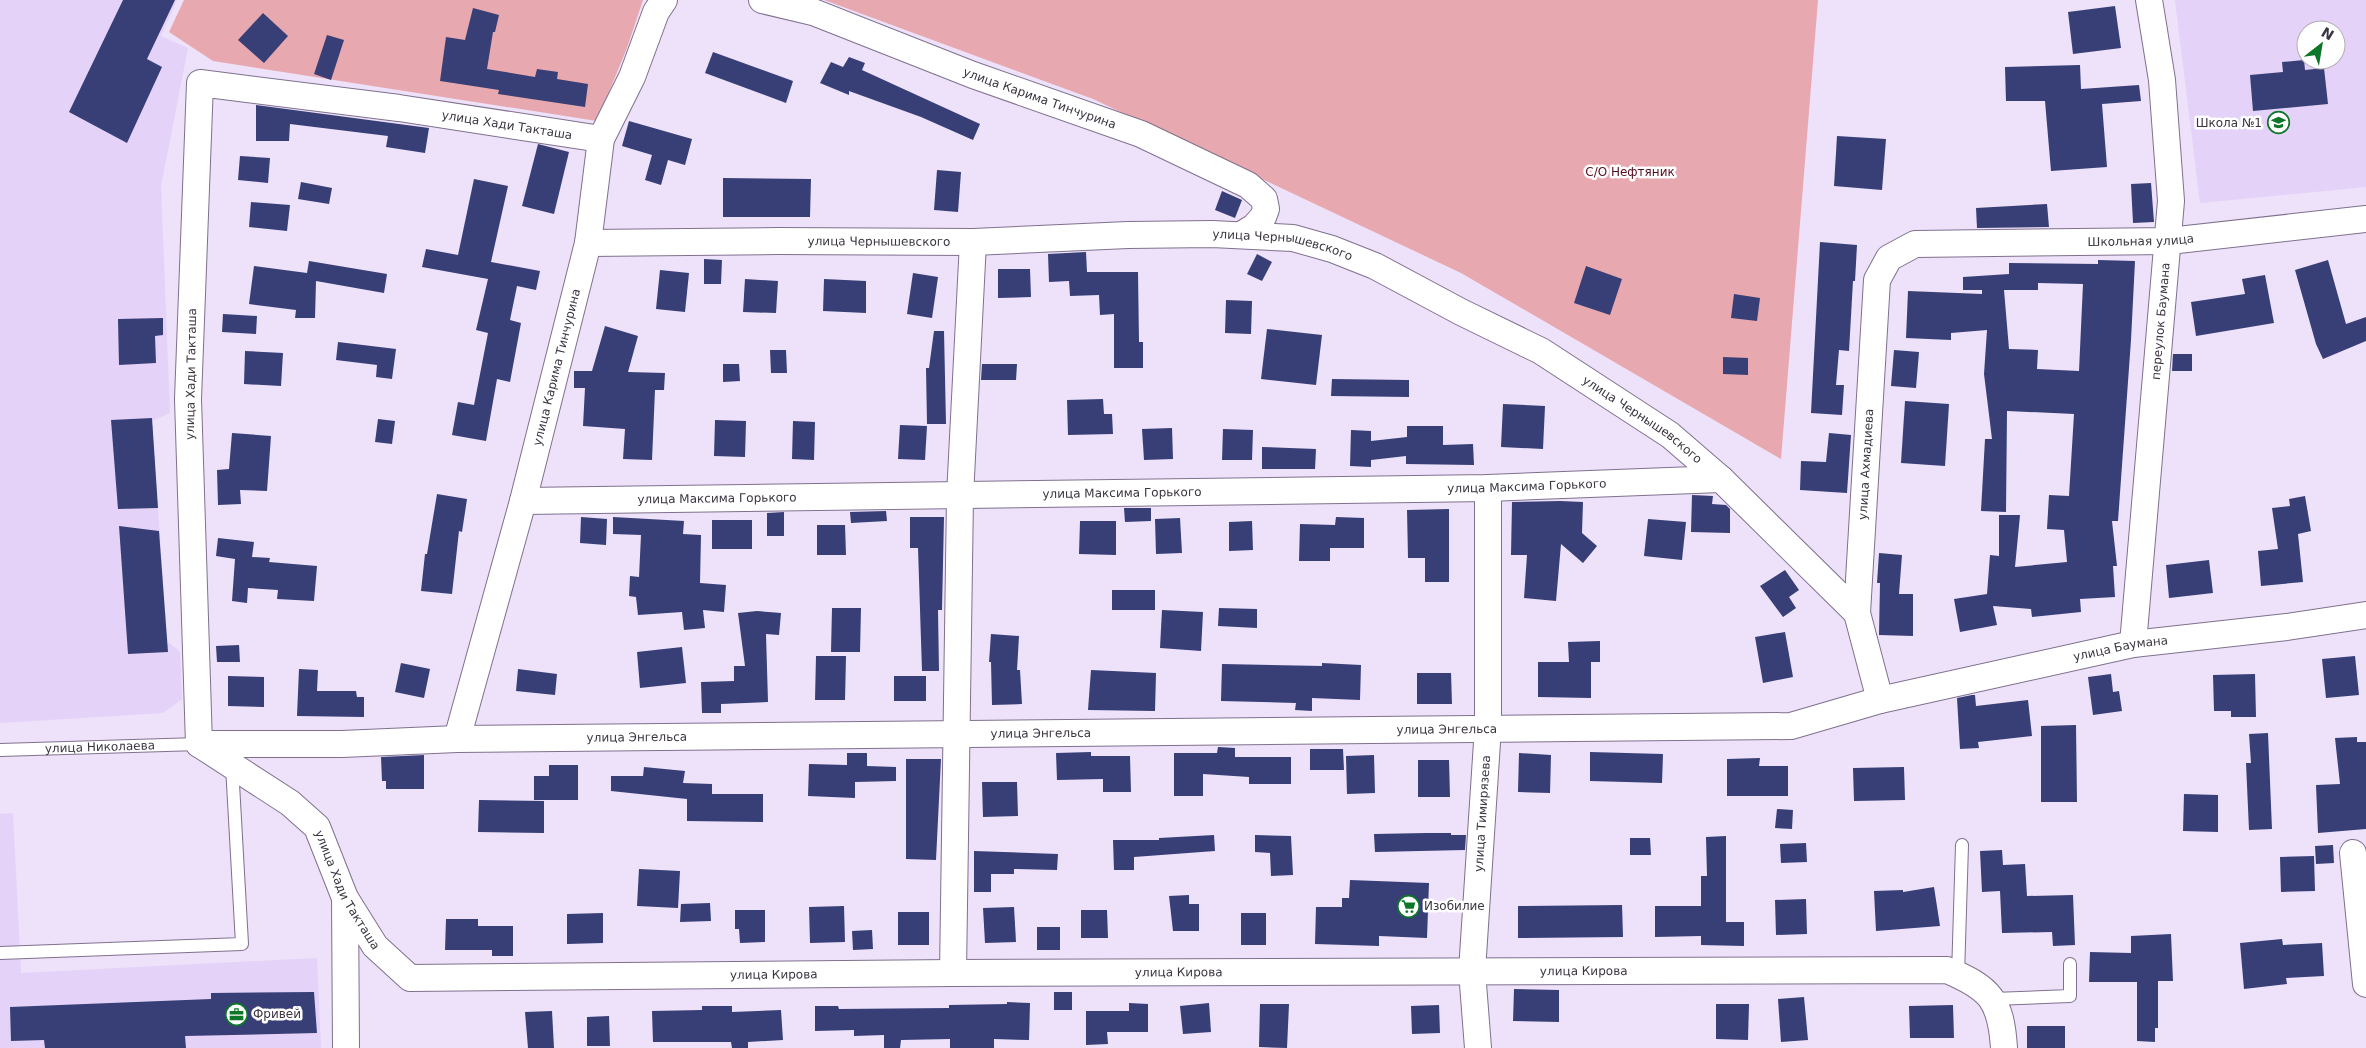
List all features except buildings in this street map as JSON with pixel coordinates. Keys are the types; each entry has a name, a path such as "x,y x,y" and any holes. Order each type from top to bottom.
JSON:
{"street":[{"name":"улица Карима Тинчурина","path":"457,739 523,501 588,243 601,139 632,76 656,12 664,0"},
{"name":"улица Карима Тинчурина","path":"762,0 813,12 973,75 1141,134 1239,181 1256,190 1264,199 1266,209 1263,217 1241,235"},
{"name":"переулок Баумана","path":"2133,644 2171,201 2164,108 2149,0"},
{"name":"улица Хади Такташа","path":"410,978 375,946 345,898 317,827 290,803 199,744 188,399 200,83 399,108 601,139"},
{"name":"Школьная улица","path":"1915,244 2169,241 2366,219"},
{"name":"улица Чернышевского","path":"588,243 777,241 973,242 1128,234 1241,235 1293,238 1332,249 1375,266 1461,312 1541,351 1670,435 1721,479 1857,613"},
{"path":"953,973 960,496 973,242"},
{"name":"улица Ахмадиева","path":"1880,700 1857,613 1877,280 1889,258 1915,244"},
{"name":"улица Максима Горького","path":"523,501 1488,488 1721,479"},
{"name":"улица Тимирязева","path":"1478,1048 1472,971 1488,727 1488,488"},
{"path":"1807,563 1830,572 1842,571 1851,566 1860,551"},
{"name":"улица Баумана","path":"1880,700 2133,644 2287,627 2366,615"},
{"name":"улица Энгельса","path":"199,744 342,744 457,739 1488,727 1791,726 1880,700"},
{"path":"2353,853 2366,984"},
{"path":"345,898 346,1048"},
{"path":"1953,972 1974,981 1993,999 2003,1024 2004,1048"},
{"name":"улица Кирова","path":"410,978 953,973 1953,972"}],"lane":[{"name":"улица Николаева","path":"0,750 199,744"},
{"path":"0,953 242,944 232,766"},
{"path":"1953,972 1962,845"},
{"path":"1993,999 2070,996 2070,964"}],"shaded area":[{"path":"0,0 177,0 161,36 188,48 161,186 170,413 152,421 167,641 180,652 182,699 163,713 0,723"},
{"name":"Школа №1","path":"2175,0 2366,0 2366,187 2200,203"},
{"path":"13,813 21,973 317,958 321,1048 0,1048 0,814"}],"green space":[{"path":"184,0 643,0 627,48 597,121 213,61 169,32"},
{"name":"С/О Нефтяник","path":"824,0 1818,0 1781,459 1461,273 1093,99"}],"place":[{"name":"Школа №1","path":"2278,123"},
{"name":"Изобилие","path":"1408,906"},
{"name":"Фривей","path":"237,1014"}]}
